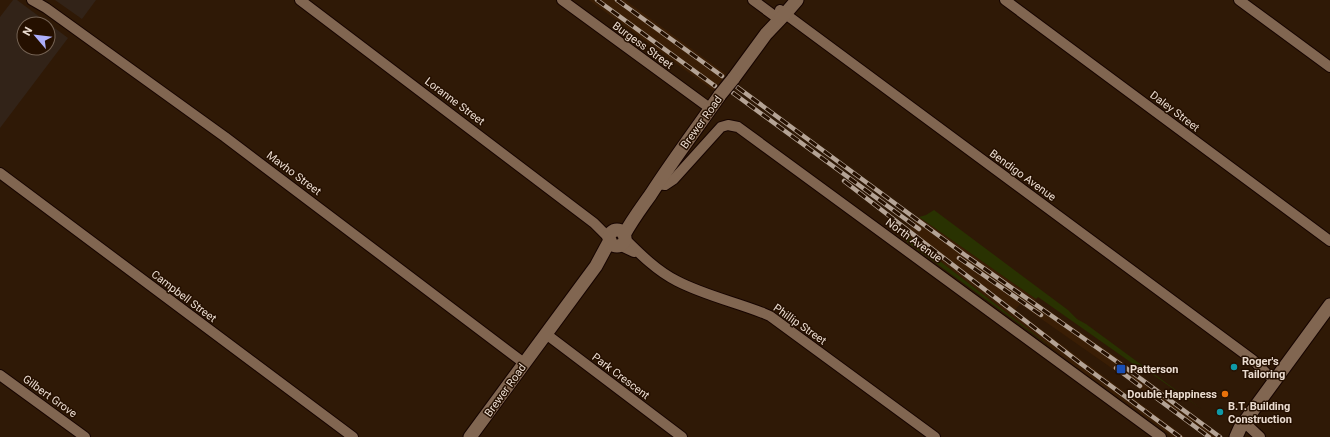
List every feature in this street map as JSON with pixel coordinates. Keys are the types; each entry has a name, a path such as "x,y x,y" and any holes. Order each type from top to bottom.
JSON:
{"street":[{"name":"Mavho Street","path":"32,0 46,8"},
{"name":"Mavho Street","path":"37,0 232,142 524,363"},
{"name":"Loranne Street","path":"300,0 594,223 617,238"},
{"name":"Burgess Street","path":"562,0 711,109"},
{"name":"Bendigo Avenue","path":"753,0 781,12 1253,360 1267,374 1277,377"},
{"name":"Brewer Road","path":"470,437 658,184 670,164 781,12 797,0"},
{"name":"Daley Street","path":"1005,0 1330,241"},
{"path":"1239,0 1330,67"},
{"name":"North Avenue","path":"658,184 665,185 674,179 720,127 728,124 738,127 1161,437"},
{"name":"Campbell Street","path":"0,173 354,437"},
{"name":"Phillip Street","path":"617,238 676,280 691,288 770,316 934,437"},
{"path":"1229,437 1240,429 1330,306"},
{"name":"Park Crescent","path":"546,334 682,437"},
{"name":"Gilbert Grove","path":"0,375 85,437"},
{"path":"1240,429 1253,437"},
{"path":"1240,429 1260,437"}],"shaded area":[{"path":"13,0 17,0 38,16 16,16 16,56 54,56 0,128 0,17"},
{"path":"55,0 96,0 82,19"},
{"path":"589,0 625,0 726,74 714,91"},
{"path":"56,29 68,38 56,54"},
{"path":"919,217 1036,299 1035,301 1116,357 1218,433 1221,433 1217,437 1206,437 1133,383 1020,304 1015,310 1185,437 1173,437 1075,366 905,234"}],"green space":[{"path":"934,210 1068,310 1077,319 1086,324 1203,410 1138,364 1136,366 1038,297 1036,299 919,217"},
{"path":"905,234 1055,350 907,242"}],"railway":[{"path":"597,0 715,86"},
{"path":"617,0 722,76"},
{"path":"737,87 965,255 1133,373 1220,437"},
{"path":"733,93 919,229"},
{"path":"844,181 1080,363 1180,437"},
{"path":"959,258 1041,315"},
{"path":"1116,368 1140,386"},
{"path":"1155,397 1209,437"}],"place":[{"name":"Roger's Tailoring","path":"1234,367"},
{"name":"Patterson","path":"1121,369"},
{"name":"Double Happiness","path":"1225,394"},
{"name":"B.T. Building Construction","path":"1220,412"}]}
